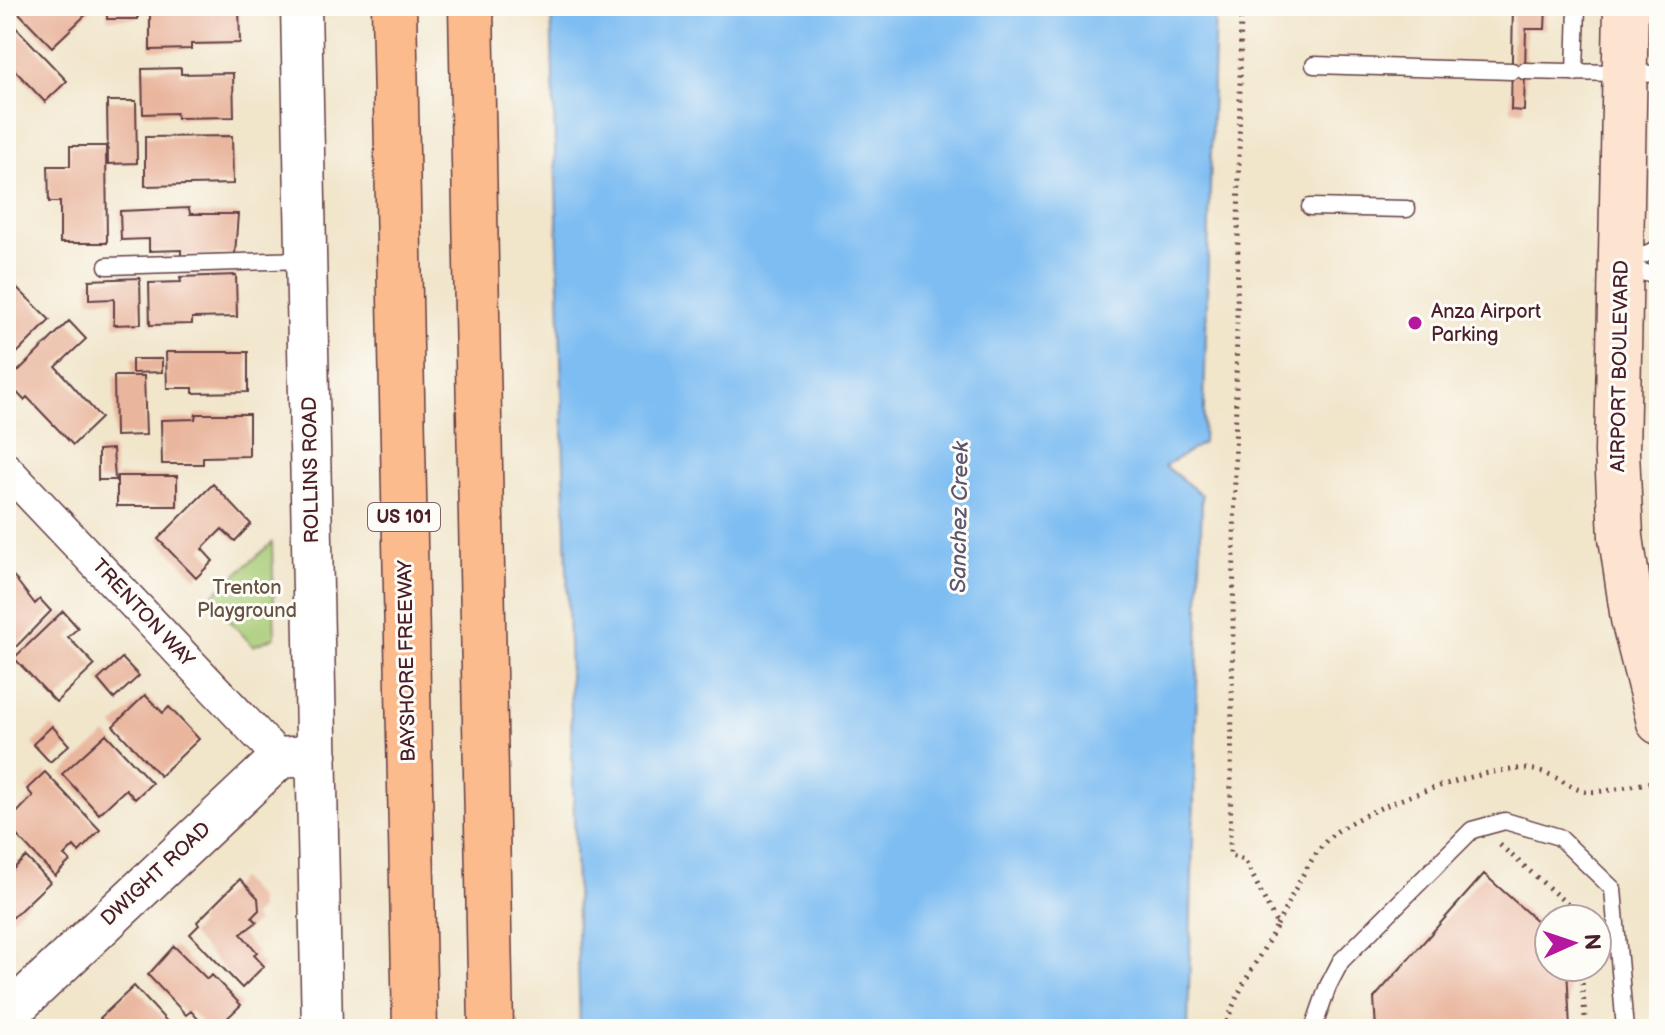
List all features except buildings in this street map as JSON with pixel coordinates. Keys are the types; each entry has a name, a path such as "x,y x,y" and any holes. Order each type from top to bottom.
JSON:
{"highway":[{"name":"BAYSHORE FREEWAY","path":"394,6 415,1029"},
{"path":"471,6 491,1029"}],"main road":[{"name":"AIRPORT BOULEVARD","path":"1626,6 1641,74 1646,264 1617,452 1621,537 1633,619 1659,722"}],"street":[{"name":"ROLLINS ROAD","path":"301,6 306,260 298,756 322,1029"},
{"name":"TRENTON WAY","path":"6,469 298,756"},
{"name":"DWIGHT ROAD","path":"9,1007 298,756"}],"lane":[{"path":"1575,73 1577,6"},
{"path":"1314,65 1641,74"},
{"path":"1310,207 1407,209"},
{"path":"107,266 306,260"},
{"path":"1313,1029 1328,986 1341,961 1472,830 1505,821 1559,837 1613,889 1625,1029"}],"path":[{"path":"1241,6 1230,856 1245,860 1277,925"},
{"path":"1225,1029 1232,1002 1258,963 1309,864 1329,838 1362,818 1486,771 1527,769 1547,772 1584,791 1656,781"},
{"path":"1490,837 1566,903"},
{"path":"1583,983 1586,1029"},
{"path":"1583,988 1598,986"}],"green space":[{"name":"Trenton Playground","path":"272,543 275,637 253,646 209,598"}],"water":[{"name":"Sanchez Creek","path":"551,6 1215,6 1203,443 1165,466 1202,495 1188,1029 580,1029"}],"place":[{"name":"Anza Airport Parking","path":"1415,323"}]}
